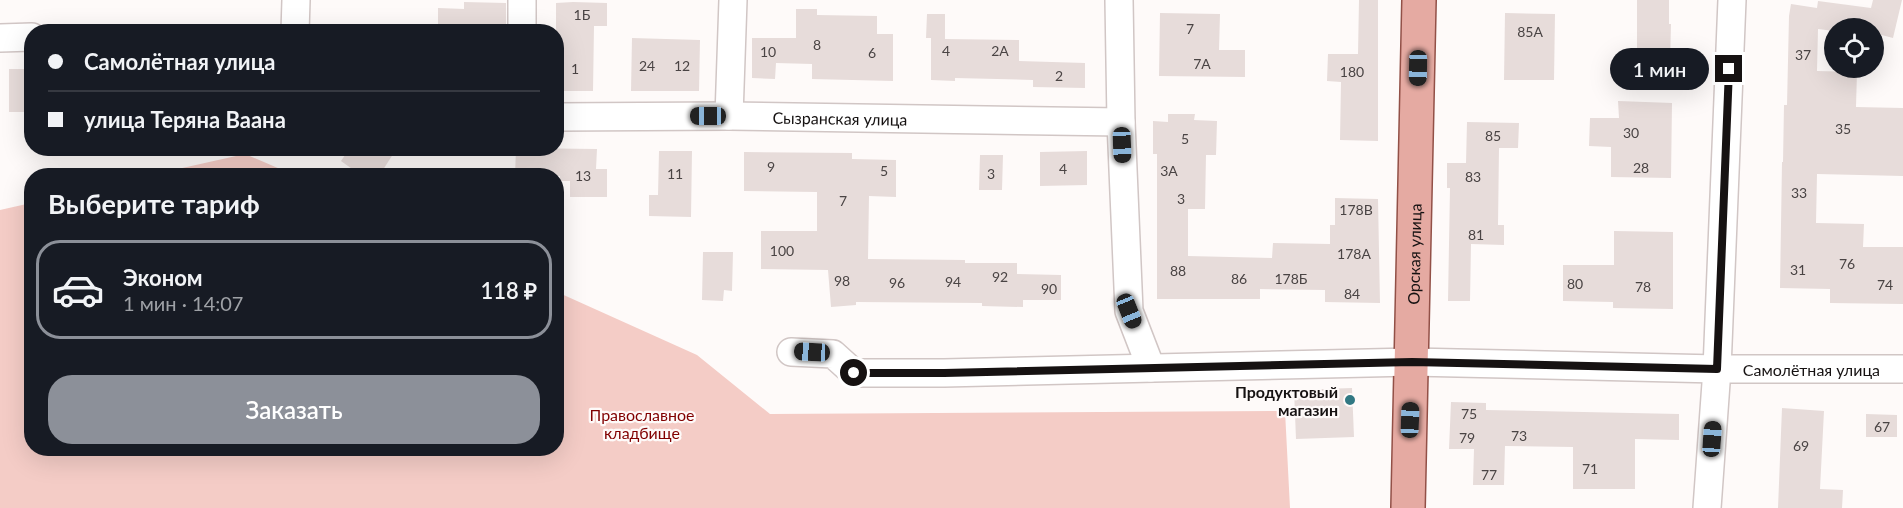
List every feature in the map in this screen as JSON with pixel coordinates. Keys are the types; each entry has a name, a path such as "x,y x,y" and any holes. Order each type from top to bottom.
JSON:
{"main road":[{"name":"Орская улица","path":"1408,508 1419,0"}],"street":[{"path":"295,24 296,0"},
{"path":"522,0 522,24"},
{"path":"729,116 734,0"},
{"path":"1119,0 1121,122 1129,311 1151,368"},
{"path":"1707,508 1717,369 1732,0"},
{"path":"0,38 24,37"},
{"name":"Сызранская улица","path":"564,117 729,116 1121,122"},
{"name":"Самолётная улица","path":"791,351 833,354 854,373 1412,362 1717,369 1903,369"}],"green space":[{"path":"236,156 250,156 278,168 182,168"},
{"name":"Православное кладбище","path":"24,205 24,456 564,456 564,295 697,355 770,414 1285,411 1290,508 0,508 0,210"}],"building":[{"path":"1359,0 1378,0 1378,141 1340,140 1341,82 1327,81 1328,54 1358,54"},
{"path":"1637,0 1669,0 1670,65 1637,64"},
{"path":"1873,0 1902,0 1893,38 1884,36 1884,18 1824,18 1824,30 1818,29 1817,71 1824,71 1824,78 1857,78 1856,107 1903,108 1903,176 1817,174 1816,223 1864,224 1863,247 1903,247 1903,304 1830,303 1830,289 1780,288 1782,162 1784,105 1787,105 1789,16 1791,4 1817,8 1818,1 1871,8"},
{"path":"464,2 506,3 506,24 438,24 438,8 464,9"},
{"path":"556,3 607,3 607,26 594,26 593,91 564,91 564,24 556,24"},
{"path":"796,9 817,9 817,15 877,16 877,34 893,34 893,81 812,79 812,64 776,63 775,79 752,78 752,38 796,38"},
{"path":"1160,13 1220,14 1219,50 1245,50 1245,77 1159,76"},
{"path":"1505,13 1555,14 1554,80 1504,80"},
{"path":"927,14 945,14 945,39 1019,40 1019,61 1085,63 1085,88 1033,87 1033,80 955,78 955,81 931,80 931,38 926,38"},
{"path":"632,38 700,40 699,91 631,91"},
{"path":"9,69 24,69 24,112 9,112"},
{"path":"1618,101 1672,103 1671,178 1611,177 1611,147 1589,146 1590,118 1619,118"},
{"path":"1168,114 1195,114 1194,120 1217,121 1216,155 1206,155 1205,209 1188,209 1188,256 1272,258 1273,243 1330,244 1330,225 1335,225 1335,198 1378,199 1380,303 1325,302 1325,290 1260,289 1260,299 1157,299 1157,154 1153,154 1153,121 1168,122"},
{"path":"1467,122 1519,123 1518,148 1499,148 1498,225 1504,225 1504,245 1471,244 1470,301 1448,301 1450,188 1447,188 1447,163 1466,163"},
{"path":"564,149 597,149 596,169 607,169 607,197 570,197 570,181 564,181 564,168 515,168 516,156 564,156"},
{"path":"659,151 692,151 691,217 649,216 649,195 658,195"},
{"path":"1087,151 1087,185 1040,186 1040,152"},
{"path":"744,152 852,153 852,159 896,160 896,197 869,196 868,259 1017,263 1017,274 1061,275 1061,300 1023,300 1023,307 982,306 982,303 856,302 856,305 831,307 828,270 761,269 761,231 817,231 817,192 744,191"},
{"path":"980,155 1003,155 1002,190 979,190"},
{"path":"344,156 392,156 384,168 351,168 341,161"},
{"path":"1614,231 1673,232 1673,309 1613,308 1613,302 1563,301 1563,265 1614,265"},
{"path":"703,252 733,252 732,291 724,290 723,301 702,300"},
{"path":"1352,388 1354,437 1296,439 1294,390"},
{"path":"1451,402 1486,403 1486,410 1679,414 1679,440 1635,439 1635,489 1573,489 1573,447 1505,446 1504,485 1473,485 1474,449 1449,449"},
{"path":"1782,408 1824,411 1820,489 1843,490 1842,508 1778,508"},
{"path":"1866,414 1897,415 1897,437 1866,437"}],"place":[{"name":"Продуктовый магазин","path":"1350,400"}],"route":[{"path":"854,373 1412,362 1717,369 1729,69"}]}
